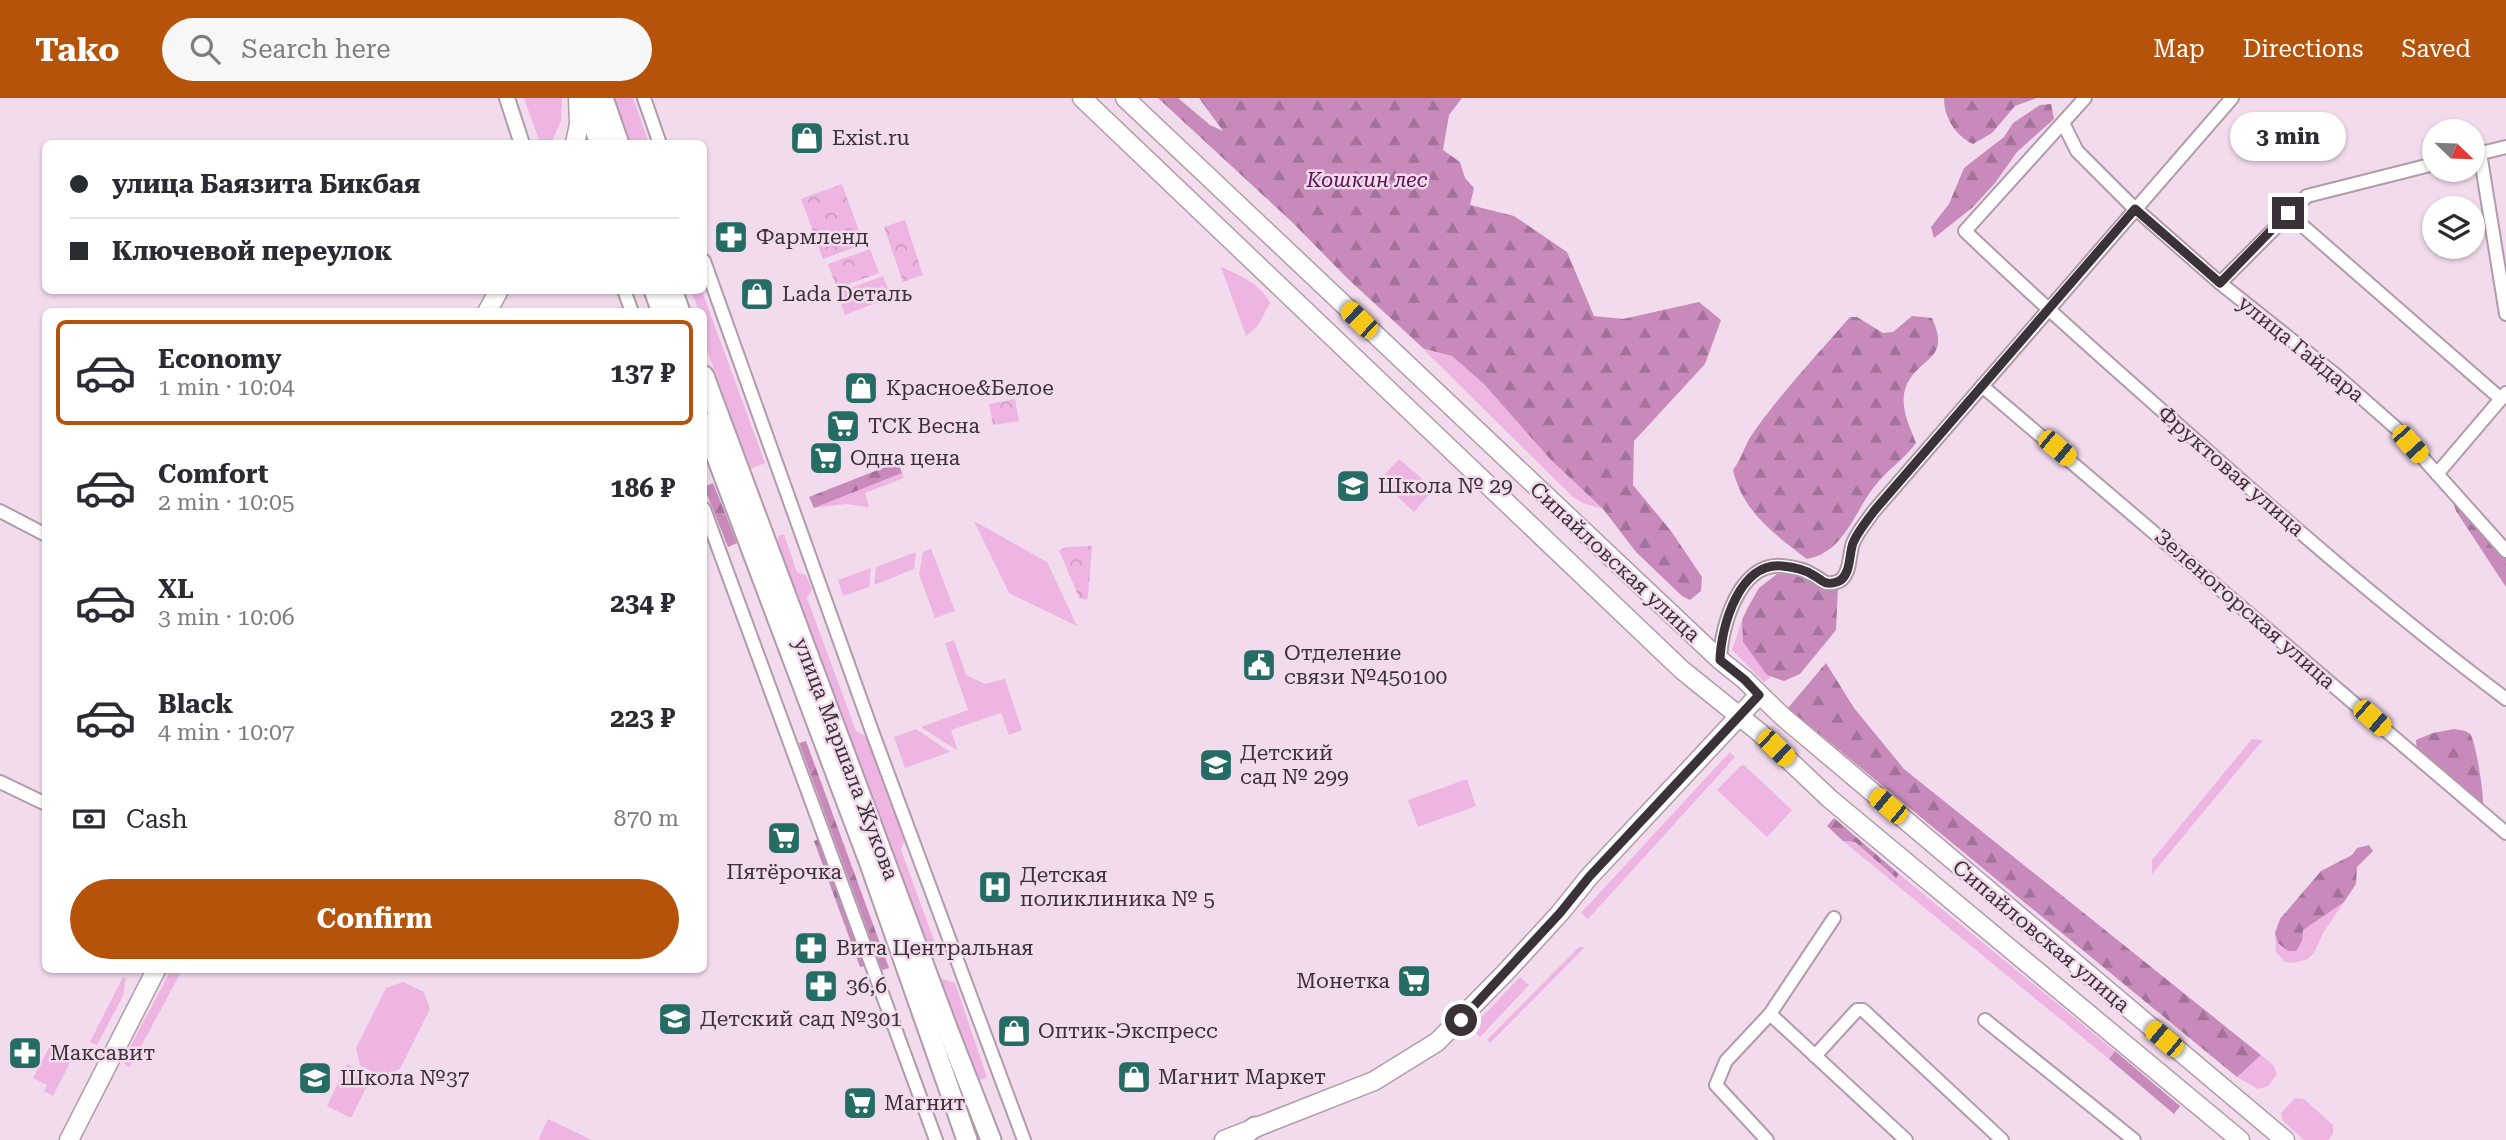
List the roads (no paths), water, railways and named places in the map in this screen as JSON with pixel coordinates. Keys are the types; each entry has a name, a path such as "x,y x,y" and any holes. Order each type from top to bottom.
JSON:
{"main road":[{"path":"576,140 579,124 578,98"},
{"path":"584,98 599,140"},
{"path":"603,98 618,140"},
{"name":"Сипайловская улица","path":"1082,98 1665,653 1740,716 1830,799 2235,1135"},
{"name":"Сипайловская улица","path":"1125,98 1720,660 2285,1140"},
{"name":"улица Маршала Жукова","path":"707,384 947,1030 991,1140"},
{"name":"улица Маршала Жукова","path":"707,431 870,864 967,1140"},
{"path":"1224,1140 1374,1081 1437,1042 1495,984 1589,877 1759,695"},
{"path":"69,1140 154,973"},
{"path":"2235,1135 2249,1121 2249,1111"},
{"path":"1237,1140 1255,1127"}],"street":[{"path":"507,98 521,140"},
{"path":"644,98 659,140"},
{"path":"2063,123 2085,98"},
{"path":"1720,660 1721,639 1729,612 1758,571 1779,566 1809,572 1827,583 1842,579 1849,564 1853,542 1874,511 2232,98"},
{"name":"улица Гайдара","path":"2063,123 2077,151 2135,209 2396,428 2506,551"},
{"name":"Фруктовая улица","path":"2063,123 1965,231 2048,310 2256,493 2433,644 2506,699"},
{"path":"2485,152 2506,147"},
{"path":"2220,283 2308,195 2422,167"},
{"path":"2481,182 2506,314"},
{"path":"2288,213 2504,396 2437,474"},
{"path":"707,269 873,734 1024,1140"},
{"name":"Зеленогорская улица","path":"1982,386 2506,833"},
{"path":"0,511 42,533"},
{"path":"707,517 936,1140"},
{"path":"0,782 42,802"},
{"path":"1767,1140 1716,1085 1726,1061 1770,1014 1834,918"},
{"path":"1815,1056 1857,1010 1863,1010 2002,1140"},
{"path":"1770,1014 1906,1140"},
{"path":"1985,1020 2128,1138"}],"place":[{"name":"Exist.ru","path":"807,138"},
{"name":"Фармленд","path":"731,237"},
{"name":"Lada Dеталь","path":"757,294"},
{"name":"Красное&Белое","path":"861,388"},
{"name":"ТСК Весна","path":"843,426"},
{"name":"Одна цена","path":"826,458"},
{"name":"Школа № 29","path":"1353,486"},
{"name":"Отделение связи №450100","path":"1259,665"},
{"name":"Детский сад № 299","path":"1216,765"},
{"name":"Пятёрочка","path":"784,838"},
{"name":"Детская поликлиника № 5","path":"995,887"},
{"name":"Вита Центральная","path":"811,948"},
{"name":"Монетка","path":"1414,981"},
{"name":"36,6","path":"821,986"},
{"name":"Детский сад №301","path":"675,1019"},
{"name":"Оптик-Экспресс","path":"1014,1031"},
{"name":"Максавит","path":"25,1053"},
{"name":"Магнит Маркет","path":"1134,1077"},
{"name":"Школа №37","path":"315,1078"},
{"name":"Магнит","path":"860,1103"}],"park label":[{"name":"Кошкин лес","path":"1367,180"}]}
